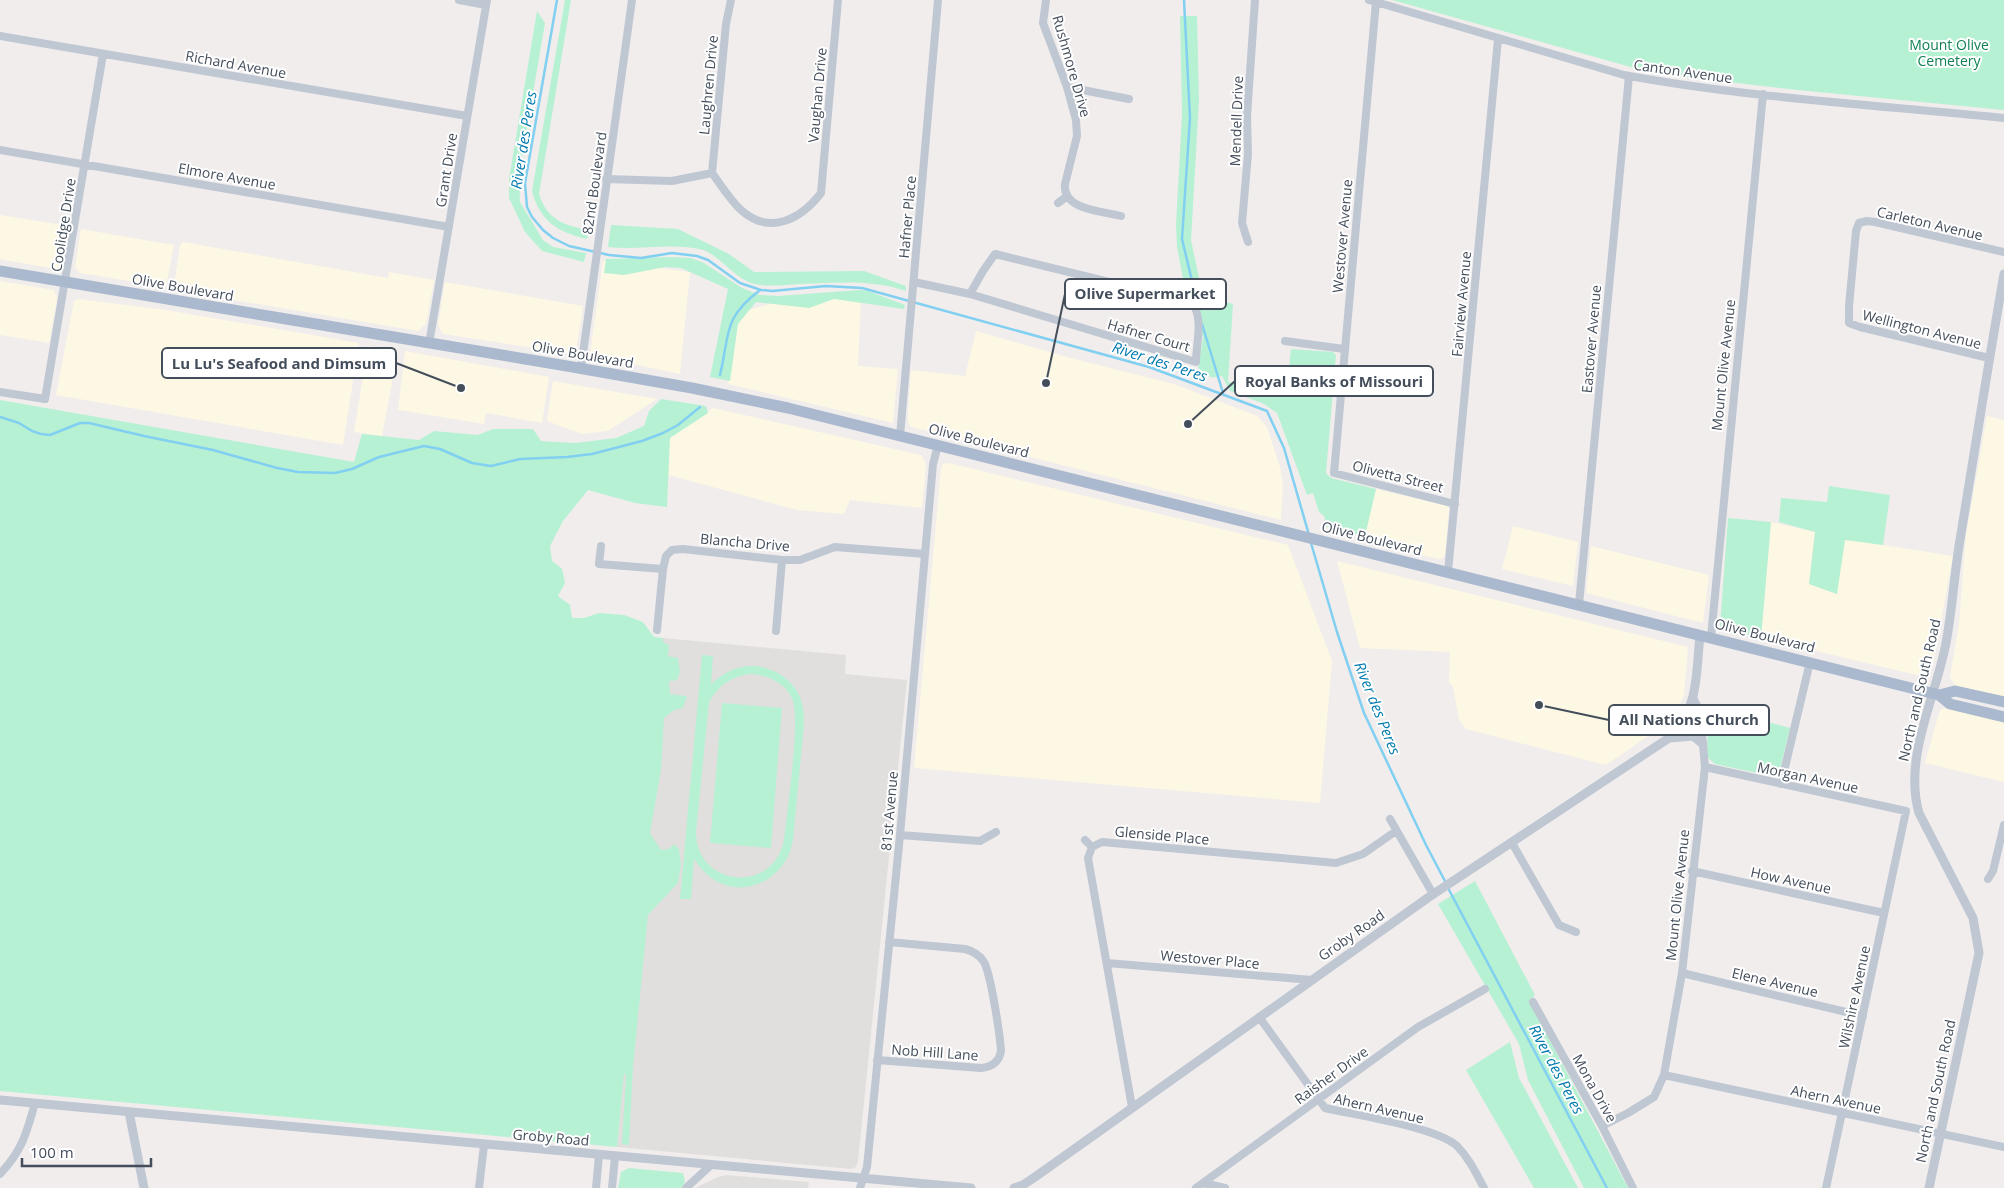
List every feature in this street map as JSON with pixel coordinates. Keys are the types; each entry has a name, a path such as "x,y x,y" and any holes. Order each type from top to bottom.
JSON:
{"main road":[{"name":"Olive Boulevard","path":"0,271 581,368 788,408 1936,694 1950,704 2004,717"},
{"name":"Olive Boulevard","path":"1936,694 1955,690 2004,702"}],"street":[{"path":"459,0 486,2"},
{"name":"82nd Boulevard","path":"581,368 632,0"},
{"name":"Laughren Drive","path":"712,173 726,24 731,0"},
{"name":"Vaughan Drive","path":"712,173 739,208 756,220 783,222 795,218 822,193 838,0"},
{"name":"Hafner Place","path":"900,436 938,0"},
{"name":"Rushmore Drive","path":"1046,0 1044,23 1067,87 1076,120 1076,136 1066,184 1066,197"},
{"name":"Mendell Drive","path":"1248,242 1242,223 1248,154 1247,116 1255,0"},
{"name":"Canton Avenue","path":"1372,1 1629,76 1685,86 2004,118"},
{"name":"Westover Avenue","path":"1334,473 1372,1"},
{"name":"Grant Drive","path":"429,344 486,2"},
{"name":"Richard Avenue","path":"0,36 467,116"},
{"name":"Fairview Avenue","path":"1448,572 1498,38"},
{"name":"Coolidge Drive","path":"0,392 45,400 103,54"},
{"name":"Eastover Avenue","path":"1579,604 1629,76"},
{"path":"1067,87 1129,100"},
{"name":"Mount Olive Avenue","path":"1602,1126 1654,1097 1664,1075 1682,974 1705,768 1700,712 1693,698 1705,636 1763,94"},
{"name":"Elmore Avenue","path":"0,150 449,227"},
{"path":"606,179 672,181 712,173"},
{"path":"1058,203 1066,197 1077,205 1121,216"},
{"name":"Carleton Avenue","path":"1849,323 1856,231 1859,223 1867,221 1876,222 2004,252"},
{"name":"Hafner Court","path":"913,285 970,294 1196,362 1198,320 1196,308 1192,304 1144,290 995,254 982,271 970,294"},
{"name":"North and South Road","path":"1929,1188 1979,953 1973,918 1926,827 1915,799 1915,770 1936,694 1946,644 1958,554 1989,358 2002,303 2004,274"},
{"name":"Wellington Avenue","path":"1849,323 1860,328 1989,358"},
{"path":"1285,341 1344,349"},
{"name":"81st Avenue","path":"862,1183 867,1168 900,835 933,464 938,445"},
{"name":"Olivetta Street","path":"1334,473 1455,504"},
{"path":"601,546 599,564 663,569 657,630"},
{"name":"Blancha Drive","path":"663,569 666,556 672,550 782,560 800,560 835,547 848,546 925,554"},
{"path":"776,631 782,560"},
{"path":"1781,784 1810,662"},
{"name":"Groby Road","path":"1014,1188 1024,1185 1035,1178 1436,892 1670,738 1681,726 1689,712 1693,698"},
{"path":"1670,738 1692,736 1703,744"},
{"name":"Morgan Avenue","path":"1705,768 1906,811"},
{"name":"Wilshire Avenue","path":"1826,1188 1906,811"},
{"path":"1390,819 1436,892"},
{"path":"1988,879 1994,871 2004,825"},
{"name":"Glenside Place","path":"1092,847 1102,842 1336,863 1363,854 1396,831"},
{"path":"900,835 980,841 996,832"},
{"path":"1085,840 1092,847 1088,858 1132,1107"},
{"path":"1512,843 1559,925 1576,932"},
{"name":"How Avenue","path":"1692,871 1884,913"},
{"name":"Nob Hill Lane","path":"878,1060 988,1068 995,1064 1000,1057 1001,1051 987,969 978,955 973,951 889,942"},
{"name":"Westover Place","path":"1107,963 1312,980"},
{"name":"Elene Avenue","path":"1682,974 1863,1016"},
{"name":"Raisher Drive","path":"1200,1186 1418,1027 1485,989"},
{"name":"Mona Drive","path":"1534,1002 1602,1126 1633,1188"},
{"name":"Ahern Avenue","path":"1260,1017 1318,1101 1325,1108 1444,1137 1456,1145 1466,1156 1484,1188"},
{"name":"Ahern Avenue","path":"1664,1075 2004,1147"},
{"name":"Groby Road","path":"0,1100 599,1155 862,1183 971,1188"},
{"path":"0,1174 22,1146 36,1103"},
{"path":"129,1112 144,1188"},
{"path":"479,1188 484,1145"},
{"path":"596,1188 599,1155"},
{"path":"612,1188 615,1157"},
{"path":"686,1188 711,1166"},
{"path":"1200,1186 1226,1188"}],"shaded area":[{"path":"0,215 68,226 59,267 55,269 0,259"},
{"path":"81,229 174,245 166,287 80,273 75,267"},
{"path":"183,242 388,278 389,272 434,280 426,324 418,331 175,290 180,245"},
{"path":"603,261 690,272 680,374 590,355"},
{"path":"0,281 54,290 57,298 49,343 0,335"},
{"path":"445,282 583,306 576,351 573,354 443,334 438,325"},
{"path":"861,298 858,366 898,369 893,423 728,384 735,324 748,310 769,304"},
{"path":"79,299 166,310 359,343 343,445 56,395 74,301"},
{"path":"976,331 1067,357 1174,384 1257,416 1267,427 1280,467 1283,486 1281,520 911,427 908,422 908,410 911,370 965,376"},
{"path":"368,346 398,351 382,436 354,432"},
{"path":"405,351 549,377 542,423 486,413 484,424 398,410"},
{"path":"553,381 657,399 608,431 582,434 547,421"},
{"path":"713,408 921,455 926,464 922,508 850,500 844,514 797,510 665,474 669,438"},
{"path":"1987,416 2004,420 2004,697 1955,685 1950,677 1959,624 1966,535"},
{"path":"949,463 1288,545 1332,661 1320,803 914,768 941,468 943,464"},
{"path":"1376,489 1447,506 1449,509 1445,554 1442,559 1363,541"},
{"path":"1771,522 1815,532 1809,584 1836,594 1845,539 1953,556 1933,665 1930,671 1917,675 1761,638"},
{"path":"1513,526 1578,542 1573,586 1502,569"},
{"path":"1591,546 1709,575 1703,623 1586,593"},
{"path":"1337,561 1688,647 1684,695 1673,719 1606,765 1466,729 1459,720 1453,686 1449,683 1450,652 1360,648"},
{"path":"663,638 846,655 845,674 907,680 858,1161 856,1167 851,1169 617,1147"},
{"path":"1946,708 2004,722 2004,782 1925,763 1939,713 1941,709"},
{"path":"726,1175 809,1182 808,1188 695,1188"}],"green space":[{"path":"565,0 571,0 539,194 547,210 558,220 571,226 588,230 587,239 567,233 551,224 540,210 532,191"},
{"name":"Mount Olive Cemetery","path":"1392,0 2004,0 2004,110 1797,90 1652,73"},
{"path":"537,11 545,23 519,175 520,202 543,240 553,247 586,253 584,262 542,251 525,232 509,198 509,179"},
{"path":"1180,16 1197,16 1199,100 1191,240 1203,297 1233,304 1228,382 1287,389 1291,349 1333,352 1336,355 1326,473 1331,478 1376,489 1365,536 1327,527 1324,516 1319,512 1313,493 1307,495 1277,413 1264,404 1230,391 1222,376 1209,376 1198,368 1203,338 1195,303 1186,294 1177,247 1176,225 1182,115"},
{"path":"611,225 678,229 729,254 754,272 864,271 906,286 906,291 867,283 771,286 754,284 740,277 703,250 679,247 608,247"},
{"path":"691,258 704,263 742,288 760,295 778,296 860,290 868,291 905,305 904,309 834,299 809,308 756,302 738,324 730,381 710,377 728,289 681,268 665,267 624,275 604,273 606,259"},
{"path":"661,399 706,406 708,413 670,438 667,507 635,503 588,490 563,521 550,546 552,561 562,569 565,583 558,596 570,605 572,618 584,618 599,613 624,615 643,622 654,637 663,638 663,642 669,645 668,656 678,658 680,672 677,680 669,681 670,694 687,696 683,708 674,710 664,718 661,770 650,833 661,850 669,849 674,844 679,849 681,865 678,883 648,915 633,1067 629,1145 622,1144 626,1074 624,1074 617,1147 0,1091 0,400 354,462 362,434 419,440 434,431 478,435 493,429 533,429 541,441 575,443 616,438 644,426 649,411"},
{"path":"1829,486 1890,495 1883,545 1845,540 1837,594 1809,584 1815,532 1779,522 1781,498 1827,502"},
{"path":"1728,518 1771,522 1761,638 1720,626"},
{"path":"702,655 713,656 711,684 736,668 758,666 772,670 783,676 796,689 804,714 793,840 789,854 782,866 773,875 762,883 749,887 723,884 710,877 694,859 691,899 680,899","holes":["743,675 756,675 774,680 789,692 792,698 795,724 792,766 784,840 777,858 766,870 751,876 736,877 721,873 708,864 699,850 696,832 709,703 717,691 731,680"]},
{"path":"722,703 782,708 771,848 710,843"},
{"path":"1737,714 1790,728 1779,773 1776,777 1715,764 1707,757 1708,718 1735,722"},
{"path":"1475,881 1535,995 1529,1001 1628,1188 1584,1188 1528,1080 1519,1044 1438,904"},
{"path":"1510,1042 1519,1078 1578,1188 1534,1188 1466,1070"},
{"path":"629,1168 683,1173 685,1182 681,1188 618,1188 621,1172"}],"waterway":[{"name":"River des Peres","path":"557,0 525,183 527,207 532,217 553,238 569,246 609,255 641,258 672,253 697,256 708,260 740,283 761,290 772,291 826,286 862,288 1149,367 1267,411 1284,448 1309,535"},
{"path":"1184,0 1190,118 1182,239 1198,306"},
{"path":"720,375 727,338 733,319 748,300 760,290"},
{"path":"1202,324 1223,393"},
{"path":"0,417 19,423 41,434 50,435 80,423 89,423 213,450 277,468 298,472 335,473 352,469 379,457 424,446 440,449 472,463 491,466 520,459 592,454 642,441 663,433 678,425 700,407"},
{"name":"River des Peres","path":"1311,543 1337,632 1364,713 1426,845 1446,883"},
{"name":"River des Peres","path":"1448,888 1607,1188"}],"place":[{"name":"Olive Supermarket","path":"1046,383"},
{"name":"Lu Lu's Seafood and Dimsum","path":"461,388"},
{"name":"Royal Banks of Missouri","path":"1188,424"},
{"name":"All Nations Church","path":"1539,705"}]}
